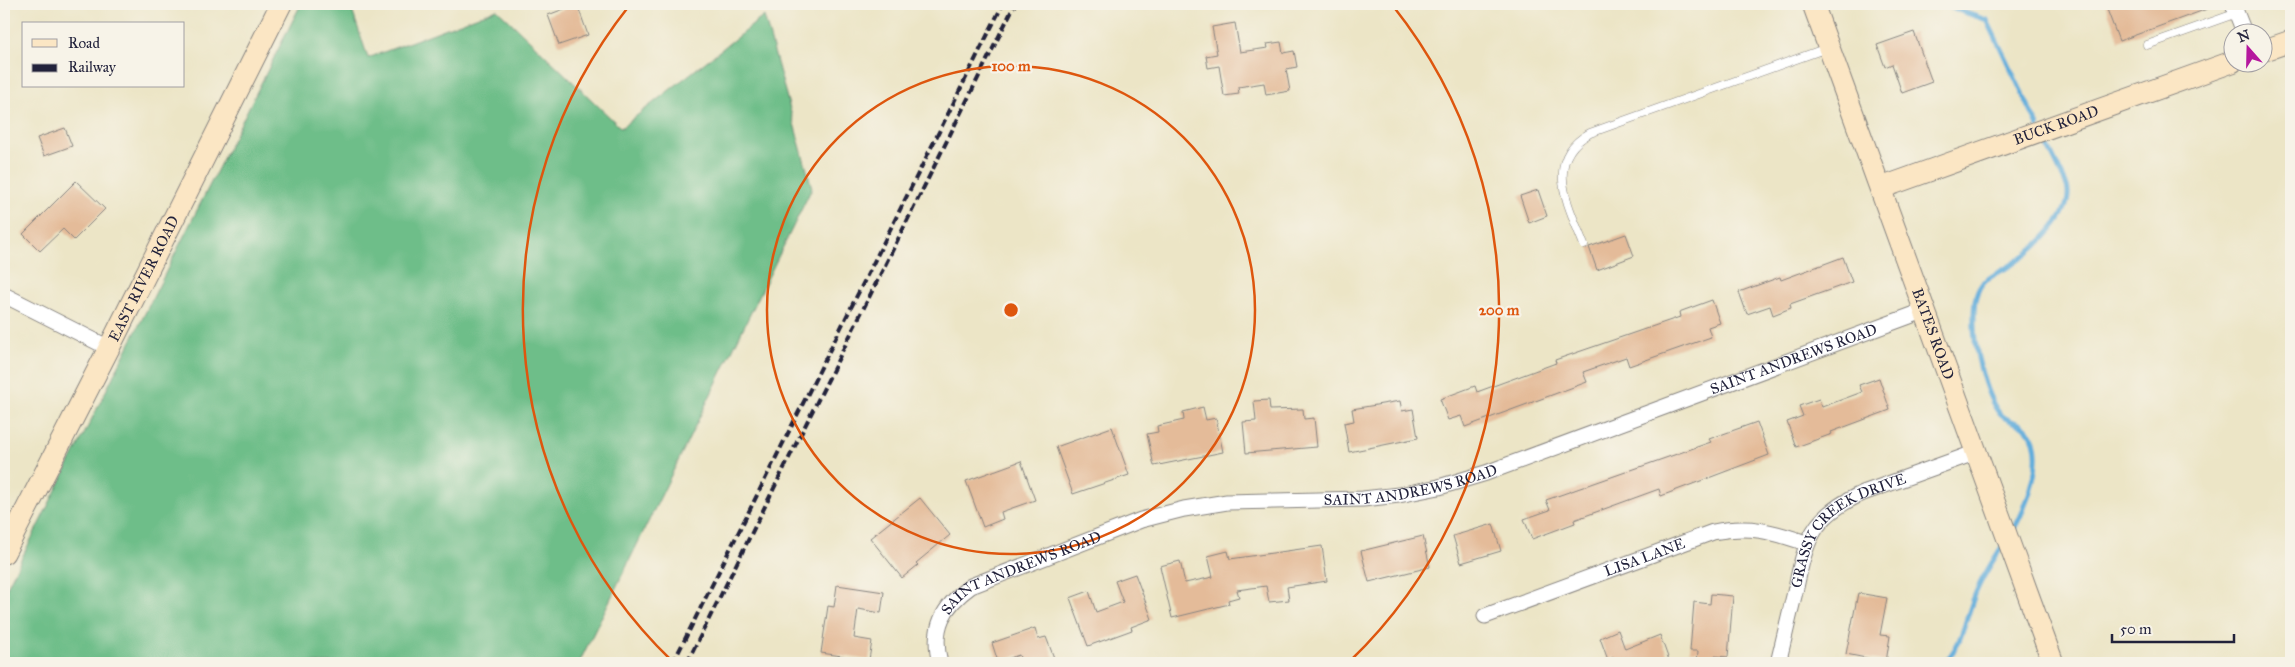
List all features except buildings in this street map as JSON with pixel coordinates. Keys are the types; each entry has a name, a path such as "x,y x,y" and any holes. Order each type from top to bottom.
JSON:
{"street":[{"name":"EAST RIVER ROAD","path":"4,553 110,348 281,4"},
{"name":"BATES ROAD","path":"1813,4 2000,513 2053,663"},
{"path":"2235,9 2240,22"},
{"path":"2272,48 2291,41"},
{"name":"BUCK ROAD","path":"1881,188 2222,66"},
{"path":"4,296 110,348"},
{"name":"SAINT ANDREWS ROAD","path":"940,663 937,636 940,622 946,609 956,597 971,586 1141,520 1184,509 1227,502 1363,499 1399,495 1440,487 1486,473 1926,310"},
{"name":"GRASSY CREEK DRIVE","path":"1778,663 1806,543 1821,521 1846,500 1977,452"},
{"name":"LISA LANE","path":"1485,616 1713,532 1750,527 1771,530 1806,543"}],"lane":[{"path":"2146,45 2235,9"},
{"path":"1584,245 1562,182 1564,159 1577,141 1590,133 1829,47"}],"green space":[{"path":"301,4 350,4 368,58 497,9 621,128 764,16 812,188 579,663 4,663 4,593"}],"waterway":[{"path":"1946,4 1987,20 2038,126"},
{"path":"2012,532 2029,496 2036,466 2036,452 2033,439 2027,429 2003,417 1989,395 1984,382 1975,342 1974,306 1977,292 1982,284 2023,257 2042,240 2059,219 2065,208 2068,197 2067,186 2043,136"},
{"path":"1942,663 1949,657 1959,640 1973,599 1989,567 2003,545"}],"railway":[{"path":"673,663 1003,4"},
{"path":"687,663 1015,4"}]}
